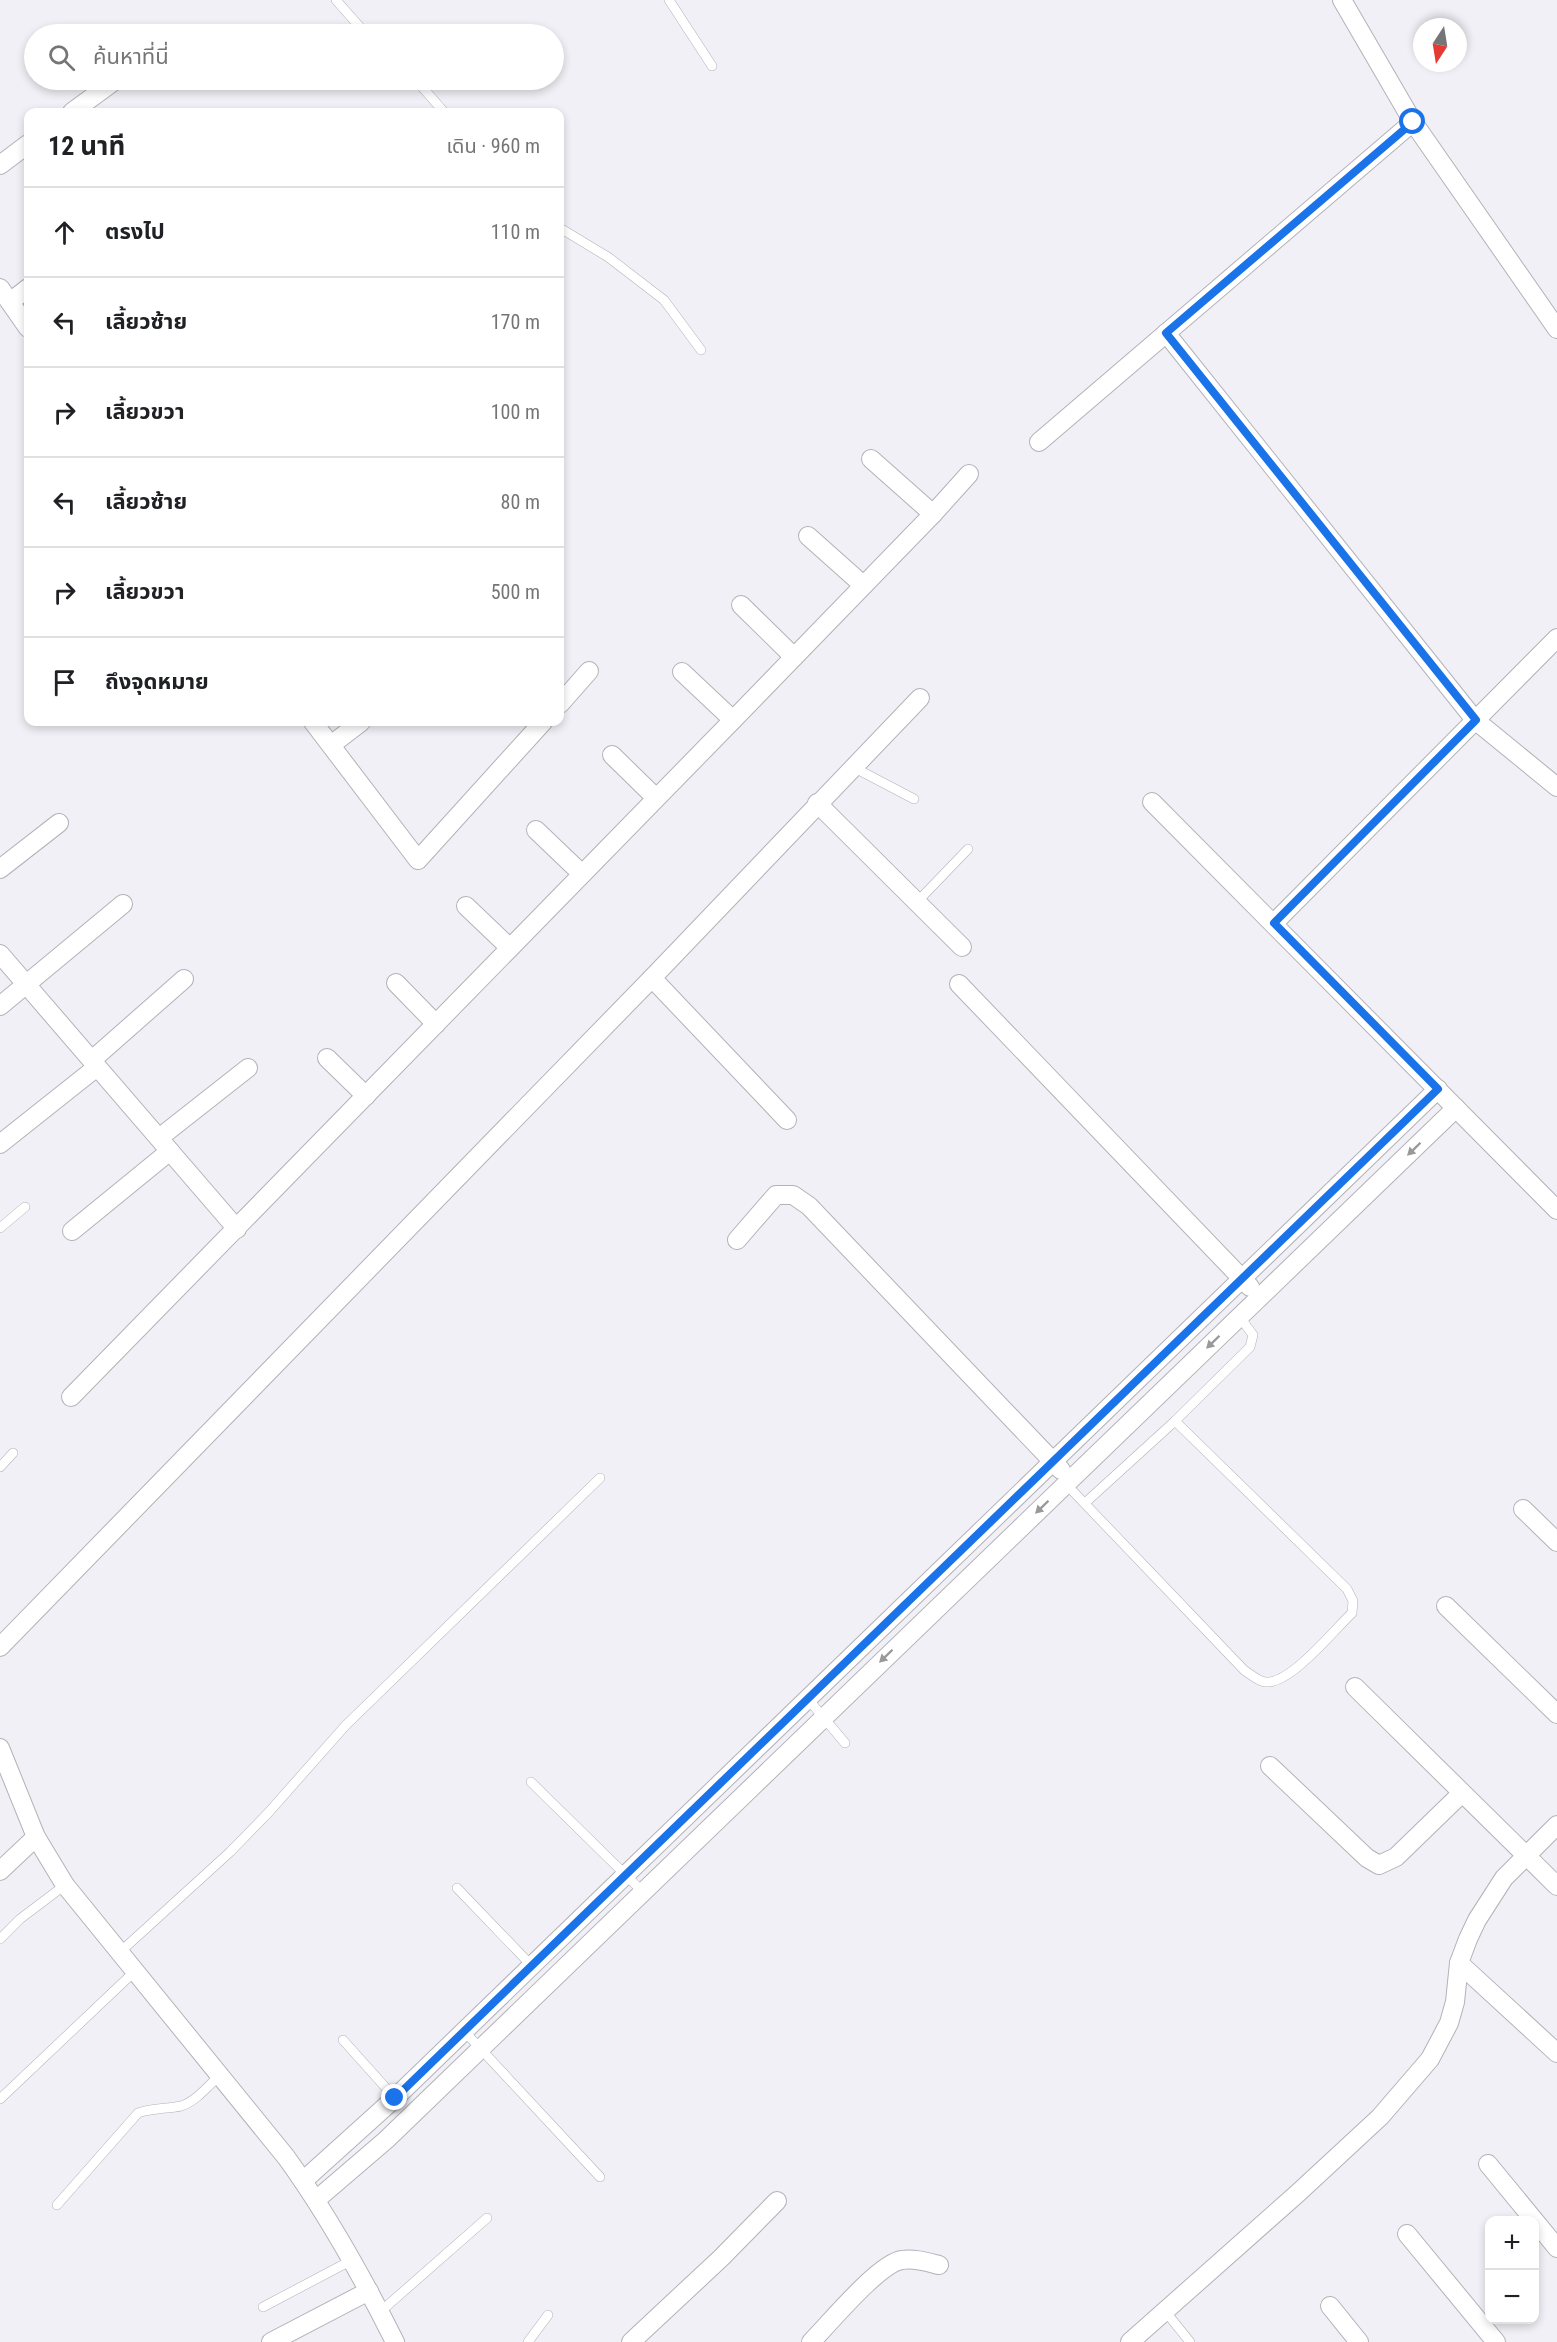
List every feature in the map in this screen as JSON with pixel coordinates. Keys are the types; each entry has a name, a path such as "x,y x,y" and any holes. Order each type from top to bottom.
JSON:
{"street":[{"path":"1342,0 1413,122 1557,328"},
{"path":"77,108 102,90"},
{"path":"1039,442 1413,122"},
{"path":"0,165 24,147"},
{"path":"24,289 5,295 24,322"},
{"path":"1166,333 1476,720 1557,787"},
{"path":"871,459 933,514"},
{"path":"71,1397 733,720 969,474"},
{"path":"808,536 863,585"},
{"path":"741,605 794,657"},
{"path":"1274,923 1557,638"},
{"path":"564,699 589,671"},
{"path":"682,672 733,720"},
{"path":"0,1647 652,978 817,803 920,698"},
{"path":"317,726 418,861 539,726"},
{"path":"331,745 356,726"},
{"path":"612,755 656,798"},
{"path":"1152,802 1557,1210"},
{"path":"817,803 962,946"},
{"path":"0,869 59,823"},
{"path":"536,830 582,874"},
{"path":"0,1006 27,986 123,904"},
{"path":"466,906 510,948"},
{"path":"0,954 237,1229"},
{"path":"652,978 788,1120"},
{"path":"0,1144 94,1064 184,979"},
{"path":"396,983 436,1024"},
{"path":"959,984 1260,1297"},
{"path":"327,1058 366,1096"},
{"path":"72,1231 248,1068"},
{"path":"303,2181 360,2132 1438,1089"},
{"path":"316,2200 377,2148 1456,1108"},
{"path":"737,1240 776,1196 793,1195 808,1206 1052,1461 1068,1482"},
{"path":"1523,1509 1557,1542"},
{"path":"1446,1606 1557,1714"},
{"path":"898,1609 916,1627"},
{"path":"1355,1687 1557,1886"},
{"path":"0,1748 36,1837 65,1885 303,2181 352,2260 395,2342"},
{"path":"755,1749 772,1768"},
{"path":"1270,1766 1367,1858 1379,1865 1396,1857 1462,1793"},
{"path":"1130,2342 1380,2117 1430,2060 1449,2023 1455,2002 1460,1963 1467,1939 1504,1878 1557,1825"},
{"path":"0,1871 36,1837"},
{"path":"1460,1963 1557,2053"},
{"path":"360,2132 377,2148"},
{"path":"1488,2164 1557,2247"},
{"path":"631,2342 721,2258 777,2201"},
{"path":"1407,2235 1496,2342"},
{"path":"811,2342 877,2274 891,2263 902,2260 939,2265"},
{"path":"271,2342 369,2290"},
{"path":"1330,2306 1359,2342"}],"lane":[{"path":"336,0 357,24"},
{"path":"669,0 712,66"},
{"path":"425,90 440,108"},
{"path":"564,230 608,257 664,300 701,350"},
{"path":"853,767 914,799"},
{"path":"917,902 968,849"},
{"path":"0,1228 25,1207"},
{"path":"1086,1503 1175,1421 1250,1347 1253,1335 1239,1316"},
{"path":"1068,1482 1244,1670 1263,1682 1274,1681 1289,1675 1352,1613 1353,1601 1347,1589 1175,1421"},
{"path":"0,1467 13,1454"},
{"path":"119,1953 230,1852 269,1812 345,1726 600,1478"},
{"path":"807,1698 845,1743"},
{"path":"531,1782 643,1892"},
{"path":"0,1939 20,1919 65,1885"},
{"path":"457,1887 531,1965"},
{"path":"0,2099 134,1972"},
{"path":"464,2031 600,2177"},
{"path":"343,2040 395,2098"},
{"path":"57,2205 130,2119 150,2109 181,2106 219,2076"},
{"path":"380,2312 487,2218"},
{"path":"263,2307 352,2260"},
{"path":"1165,2311 1190,2342"},
{"path":"528,2342 548,2315"}],"route":[{"path":"395,2098 1438,1089 1274,923 1476,720 1166,333 1413,122"}]}
